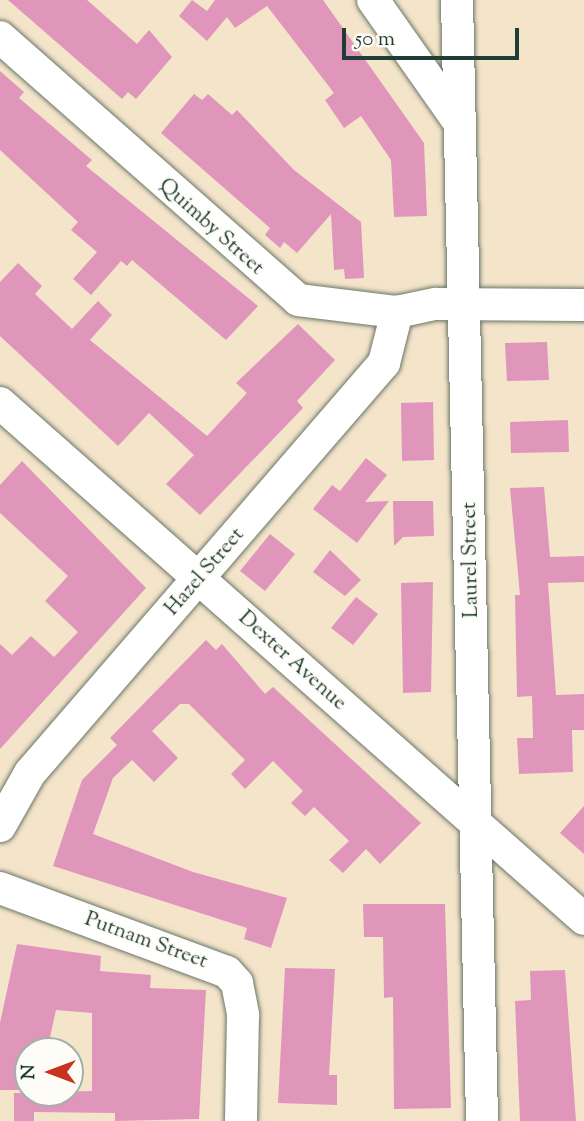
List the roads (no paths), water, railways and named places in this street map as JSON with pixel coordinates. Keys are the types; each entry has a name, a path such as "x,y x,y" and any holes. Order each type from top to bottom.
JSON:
{"street":[{"path":"373,0 460,124"},
{"name":"Laurel Street","path":"457,0 466,309 482,1121"},
{"name":"Quimby Street","path":"0,37 283,291 315,306 397,312 436,304 466,309 584,305"},
{"name":"Hazel Street","path":"0,826 30,773 201,579 384,363 397,312"},
{"name":"Dexter Avenue","path":"5,419 201,579 584,919"},
{"name":"Putnam Street","path":"0,888 228,972 242,1006 241,1121"}]}
